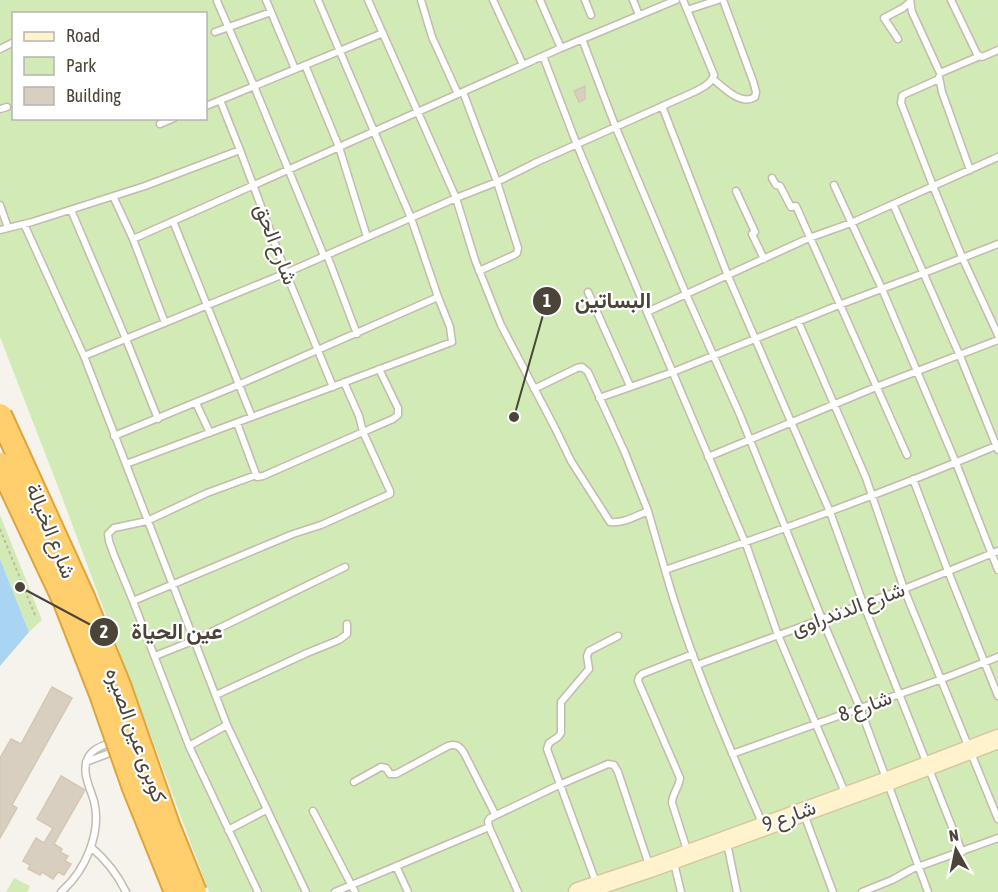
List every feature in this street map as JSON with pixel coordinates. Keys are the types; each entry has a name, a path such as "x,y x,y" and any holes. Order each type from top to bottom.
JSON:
{"highway":[{"name":"كوبرى عين الصيره","path":"0,415 83,597 120,688 168,825 195,892"},
{"name":"كوبرى عين الصيره","path":"0,464 65,602 176,892"},
{"path":"152,832 154,867 160,892"}],"street":[{"name":"شارع الخيالة","path":"0,405 102,656 147,783 191,892"},
{"name":"شارع الخيالة","path":"0,457 79,652 169,892"},
{"name":"شارع 9","path":"578,892 650,868 998,739"},
{"path":"113,746 134,743"}],"lane":[{"path":"266,0 295,69"},
{"path":"126,464 452,342 450,327 411,218 318,0"},
{"path":"368,0 456,198 479,271 501,325 571,461 613,524 648,511"},
{"path":"422,0 432,37 460,93 497,182 517,244 517,252 509,258 479,271"},
{"path":"493,0 523,65"},
{"path":"540,0 561,48"},
{"path":"585,0 591,15"},
{"path":"633,0 639,15"},
{"path":"133,239 561,48 676,0"},
{"path":"84,356 286,273 497,182 708,84 714,75 712,68 683,0"},
{"path":"687,10 718,0"},
{"path":"713,79 730,93 743,99 749,100 755,97 753,81 723,0"},
{"path":"899,0 903,8"},
{"path":"951,0 980,57"},
{"path":"217,1 255,86 357,334"},
{"path":"898,39 884,18 903,8 910,1"},
{"path":"910,1 912,12 939,76 942,92 970,170"},
{"path":"215,32 270,12"},
{"path":"207,106 383,33"},
{"path":"582,39 616,128 750,440 860,708 928,892"},
{"path":"998,50 939,76 903,95 901,99 962,257 998,334"},
{"path":"543,56 577,145 745,543 778,635 846,796"},
{"path":"305,65 339,147 367,237"},
{"name":"شارع الحق","path":"220,100 286,273 333,387"},
{"path":"662,106 728,276 830,512 863,603 962,852"},
{"path":"160,124 169,120"},
{"path":"0,230 145,186 240,150"},
{"path":"647,312 809,238 851,224 998,157"},
{"path":"772,178 776,186 780,186 791,207 796,206 907,455"},
{"path":"834,185 882,289 995,552 998,570"},
{"path":"736,191 755,232 752,234 764,259"},
{"path":"113,196 133,239 165,323"},
{"path":"666,570 830,512 997,447 893,204"},
{"path":"0,205 8,228"},
{"path":"71,210 158,419"},
{"path":"173,221 252,417"},
{"path":"24,224 84,356 227,725 306,892"},
{"path":"599,398 673,372 998,244"},
{"path":"588,292 630,386"},
{"path":"114,436 357,334 438,297"},
{"path":"798,321 866,478 904,588 998,819"},
{"path":"708,457 876,387 998,340"},
{"path":"534,389 570,371 582,368 588,372 648,511 697,665 732,754 764,825"},
{"path":"258,892 189,746 114,555 108,534 114,528 147,521 198,497 256,475 263,476 393,419 398,415 398,408 379,369"},
{"path":"133,601 389,495 390,491 363,432 359,416 344,382"},
{"path":"196,403 210,433"},
{"path":"237,423 256,475"},
{"path":"913,479 998,696"},
{"name":"شارع الدندراوى","path":"697,665 995,552"},
{"path":"155,656 195,640 345,567"},
{"path":"216,695 307,652 339,640 347,634 347,624"},
{"path":"597,886 546,749 549,742 561,733 561,702 589,669 587,656 589,651 618,636"},
{"path":"681,892 680,856 672,803 680,778 638,681 642,674 693,654"},
{"name":"شارع 8","path":"732,754 998,657"},
{"path":"189,746 227,725"},
{"path":"354,782 381,767 386,768 390,774 396,774 455,744 464,753 495,814"},
{"path":"61,892 70,884 82,866 91,847 95,825 95,804 85,772 86,762 97,748 113,746"},
{"path":"518,892 489,827 490,818 608,764 614,765 618,772 650,868"},
{"path":"228,830 266,810"},
{"path":"313,811 356,892"},
{"path":"803,811 833,892"},
{"path":"335,892 489,827"},
{"path":"862,892 892,880 912,868 998,838"},
{"path":"726,839 737,892"},
{"path":"91,847 107,861 126,892"},
{"path":"396,866 408,892"}],"path":[{"path":"0,529 35,615"}],"green space":[{"path":"0,0 998,0 998,892 209,892 0,337"},
{"path":"0,515 42,620 29,632 0,559"},
{"path":"14,878 30,886 27,892 6,892"}],"water":[{"path":"0,559 29,632 0,666"}],"building":[{"path":"585,86 585,99 579,102 574,91"},
{"path":"52,687 72,698 12,805 17,808 0,838 0,758 11,739 21,744"},
{"path":"61,776 85,790 54,844 62,849 60,852 68,856 65,861 71,864 64,875 58,872 53,879 42,872 40,875 28,869 30,865 23,861 36,838 44,843 53,828 37,819"}],"place":[{"name":"البساتين","path":"514,417"},
{"name":"عين الحياة","path":"20,587"}]}
